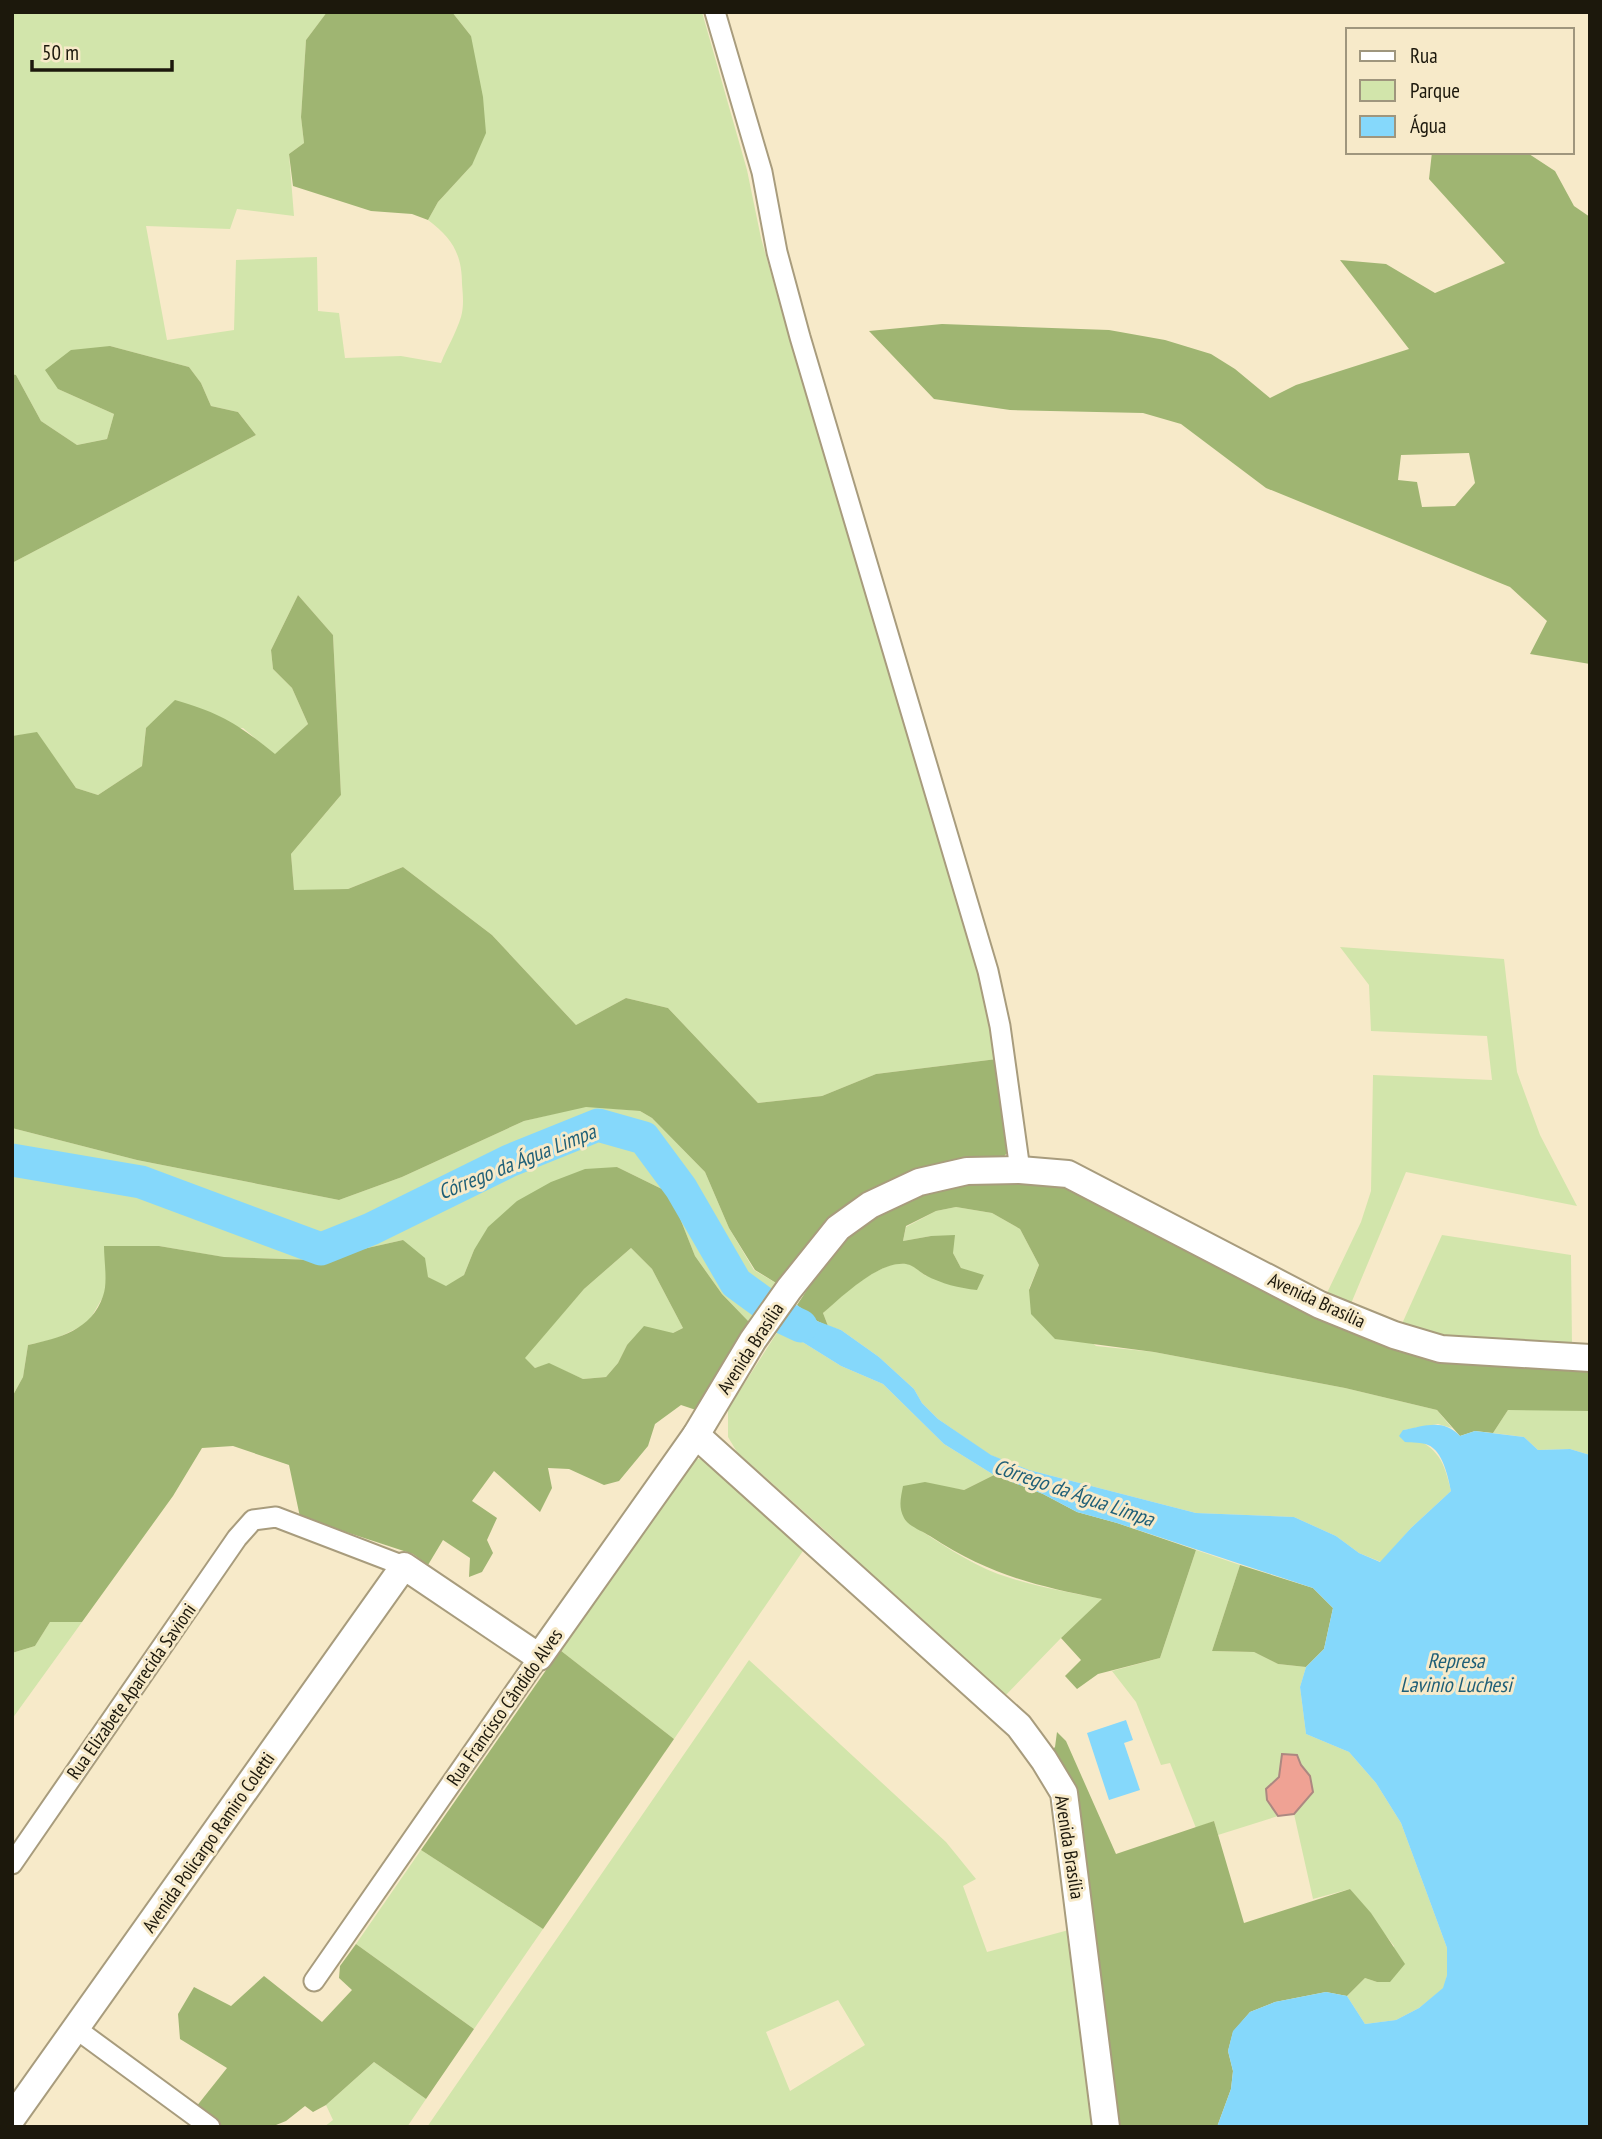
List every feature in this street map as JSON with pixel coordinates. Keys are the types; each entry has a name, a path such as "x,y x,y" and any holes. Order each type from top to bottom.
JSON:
{"street":[{"path":"715,12 762,172 777,252 800,337 988,971 1000,1026 1020,1170"},
{"name":"Avenida Brasília","path":"1106,2127 1064,1793 1019,1726 696,1434 753,1340 789,1289 838,1228 870,1205 919,1182 967,1171 1020,1170 1069,1174 1320,1305 1394,1335 1441,1349 1590,1358"},
{"name":"Rua Francisco Cândido Alves","path":"314,1981 696,1434"},
{"name":"Rua Elizabete Aparecida Savioni","path":"12,1864 237,1538 253,1520 276,1517 404,1566"},
{"path":"404,1566 539,1657"},
{"name":"Avenida Policarpo Ramiro Coletti","path":"12,2118 404,1566"},
{"path":"75,2028 210,2127"}],"green space":[{"path":"12,12 327,12 306,40 301,117 304,143 289,154 294,216 237,209 230,229 146,226 167,340 234,330 236,260 317,257 318,311 339,313 345,358 401,356 441,363 462,313 462,273 458,255 449,240 428,220 438,202 472,165 471,36 452,12 702,12 747,170 761,238 790,341 981,976 997,1059 876,1074 822,1096 758,1103 668,1008 626,998 576,1025 492,935 403,867 348,889 294,891 291,854 341,795 333,635 298,595 271,650 273,669 292,688 308,724 275,755 243,728 146,728 142,766 98,795 76,788 37,733 12,736 12,563 256,435 238,412 211,406 201,383 189,367 110,346 58,389 114,414 107,439 77,445 41,421 16,375 12,374"},
{"path":"327,12 452,12 471,36 483,97 486,133 472,165 438,202 428,220 412,214 371,211 293,186 289,154 304,143 301,117 306,40"},
{"path":"1432,154 1529,154 1555,171 1574,206 1590,217 1590,664 1530,654 1547,621 1510,587 1266,488 1181,424 1143,413 1010,410 934,399 869,331 942,324 1109,330 1165,340 1211,354 1235,369 1270,398 1296,385 1409,349 1340,260 1386,264 1435,293 1505,263 1429,179","holes":["1469,453 1475,483 1455,506 1422,507 1417,482 1398,480 1401,455"]},
{"path":"110,346 189,367 201,383 211,406 238,412 256,435 12,563 12,374 16,375 41,421 77,445 107,439 114,414 58,389 45,370 71,350"},
{"path":"298,595 333,635 341,795 291,854 294,890 348,889 403,867 492,935 576,1025 626,998 668,1008 758,1103 822,1096 876,1074 997,1059 1005,1097 1007,1153 1000,1161 914,1176 781,1286 755,1270 729,1228 705,1172 652,1118 640,1111 586,1107 524,1121 402,1177 339,1200 137,1160 12,1128 12,736 37,732 76,788 98,795 142,766 146,728 175,700 229,721 275,754 308,724 292,688 273,669 271,650"},
{"path":"1340,947 1504,959 1517,1072 1540,1135 1577,1206 1406,1172 1350,1306 1326,1295 1361,1222 1371,1191 1373,1075 1492,1080 1487,1036 1371,1031 1369,985"},
{"path":"586,1106 640,1111 652,1118 705,1172 729,1228 754,1270 781,1286 750,1323 722,1294 695,1256 670,1193 617,1167 474,1250 464,1275 446,1287 428,1277 403,1240 314,1260 223,1257 159,1246 104,1295 88,1323 55,1339 28,1345 23,1377 12,1397 12,1128 137,1160 339,1200 402,1177 524,1121"},
{"path":"617,1167 670,1193 695,1256 722,1294 750,1323 699,1411 681,1405 655,1424 648,1446 619,1481 604,1485 569,1469 548,1468 552,1488 540,1512 494,1471 472,1501 497,1518 487,1540 493,1553 482,1572 469,1577 470,1558 443,1540 428,1565 413,1554 300,1517 289,1465 233,1446 202,1448 173,1496 82,1622 50,1622 35,1646 12,1653 12,1397 23,1377 28,1345 73,1331 83,1325 98,1308 105,1285 104,1246 159,1246 224,1257 314,1260 403,1240 425,1258 428,1277 446,1286 464,1275 474,1250 488,1227 517,1201 551,1182 585,1169","holes":["631,1248 652,1269 683,1328 673,1333 644,1326 627,1345 618,1363 606,1377 583,1379 549,1363 535,1368 525,1358 584,1289"]},
{"path":"1008,1179 1064,1185 1315,1316 1590,1370 1590,1411 1508,1410 1493,1433 1475,1431 1460,1436 1437,1410 1345,1388 1154,1352 1055,1339 1031,1314 1029,1290 1039,1265 1020,1229 992,1213 956,1207 936,1211 906,1226 903,1241 955,1235 953,1253 961,1268 984,1275 977,1290 938,1281 906,1264 884,1268 851,1289 823,1313 828,1326 797,1305 843,1238 877,1212 897,1202 942,1189"},
{"path":"956,1207 992,1213 1020,1229 1039,1265 1029,1289 1096,1346 1154,1352 1345,1388 1437,1410 1452,1428 1438,1424 1403,1430 1436,1453 1451,1491 1411,1528 1381,1562 1359,1553 1336,1536 1294,1517 1196,1513 1029,1470 990,1455 938,1419 922,1403 914,1389 879,1357 841,1330 828,1326 823,1313 862,1280 886,1267 908,1264 926,1276 961,1268 953,1253 931,1236 903,1241 906,1227 936,1211"},
{"path":"1442,1235 1571,1255 1572,1346 1446,1340 1401,1326"},
{"path":"631,1248 652,1269 683,1328 627,1345 618,1363 606,1377 583,1379 549,1364 535,1368 524,1358 584,1289"},
{"path":"780,1328 841,1366 883,1384 944,1444 994,1475 964,1490 952,1488 905,1520 962,1556 998,1574 1103,1599 1003,1698 830,1535 737,1452 728,1437 728,1409"},
{"path":"1508,1410 1590,1411 1590,1455 1570,1449 1538,1450 1524,1437 1493,1433"},
{"path":"704,1458 805,1548 674,1739 560,1650 692,1460"},
{"path":"994,1475 1043,1494 1077,1512 1196,1550 1160,1658 1098,1674 1077,1689 1065,1676 1081,1660 1061,1638 1102,1599 1054,1589 993,1569 916,1528 906,1521 902,1514 900,1502 903,1486 925,1482 964,1490"},
{"path":"1196,1550 1240,1565 1212,1651 1254,1652 1278,1664 1306,1667 1300,1687 1306,1734 1349,1752 1376,1783 1401,1823 1447,1948 1447,1975 1444,1988 1419,2008 1396,2020 1365,2024 1347,1996 1365,1978 1377,1982 1394,1946 1350,1889 1313,1899 1294,1814 1313,1792 1297,1755 1282,1754 1279,1777 1266,1789 1267,1800 1278,1816 1218,1835 1214,1821 1196,1828 1170,1763 1161,1765 1136,1702 1112,1671 1160,1658"},
{"path":"1240,1565 1313,1588 1333,1608 1324,1649 1306,1667 1278,1664 1254,1652 1212,1651"},
{"path":"50,1622 82,1622 12,1719 12,1653 35,1646"},
{"path":"560,1650 674,1739 543,1929 421,1850"},
{"path":"749,1660 946,1842 976,1879 963,1886 987,1952 1076,1928 1101,2127 427,2127","holes":["838,2000 865,2045 790,2091 766,2032"]},
{"path":"1057,1732 1066,1741 1116,1854 1214,1821 1244,1923 1350,1889 1371,1913 1405,1964 1390,1982 1365,1978 1347,1996 1326,1992 1275,2002 1250,2012 1233,2032 1228,2051 1233,2071 1231,2089 1217,2127 1116,2127 1050,1752 1055,1747"},
{"path":"421,1850 543,1929 474,2029 356,1944"},
{"path":"356,1944 474,2029 426,2099 374,2062 326,2105 313,2112 305,2106 286,2121 271,2127 222,2127 196,2107 227,2068 180,2039 178,2014 194,1987 231,2006 264,1976 322,2022 352,1990 339,1978 340,1966"},
{"path":"374,2062 426,2099 407,2127 324,2127 333,2120 326,2105"}],"water":[{"name":"Represa Lavinio Luchesi","path":"797,1305 817,1321 841,1330 879,1357 914,1389 922,1403 938,1419 991,1455 1029,1470 1196,1513 1294,1517 1336,1536 1359,1553 1380,1562 1411,1528 1451,1491 1438,1453 1426,1444 1405,1442 1399,1436 1403,1430 1440,1425 1454,1430 1460,1436 1475,1431 1524,1437 1538,1450 1570,1449 1590,1455 1590,2127 1217,2127 1231,2089 1233,2071 1228,2051 1233,2031 1250,2012 1275,2002 1326,1992 1347,1996 1365,2024 1396,2020 1419,2008 1443,1988 1447,1975 1447,1948 1401,1823 1376,1783 1349,1752 1306,1734 1300,1687 1306,1667 1324,1649 1333,1608 1313,1588 1077,1512 1043,1494 994,1475 944,1444 883,1384 841,1366 780,1328"},
{"path":"1126,1720 1133,1740 1124,1743 1140,1790 1109,1800 1087,1733"}],"building":[{"path":"1282,1754 1297,1755 1310,1776 1313,1792 1294,1814 1278,1816 1267,1800 1266,1789 1279,1777"}],"waterway":[{"name":"Córrego da Água Limpa","path":"12,1160 141,1182 321,1249 371,1229 509,1161 598,1125 644,1138 681,1188 736,1283 784,1318 801,1326"}]}
